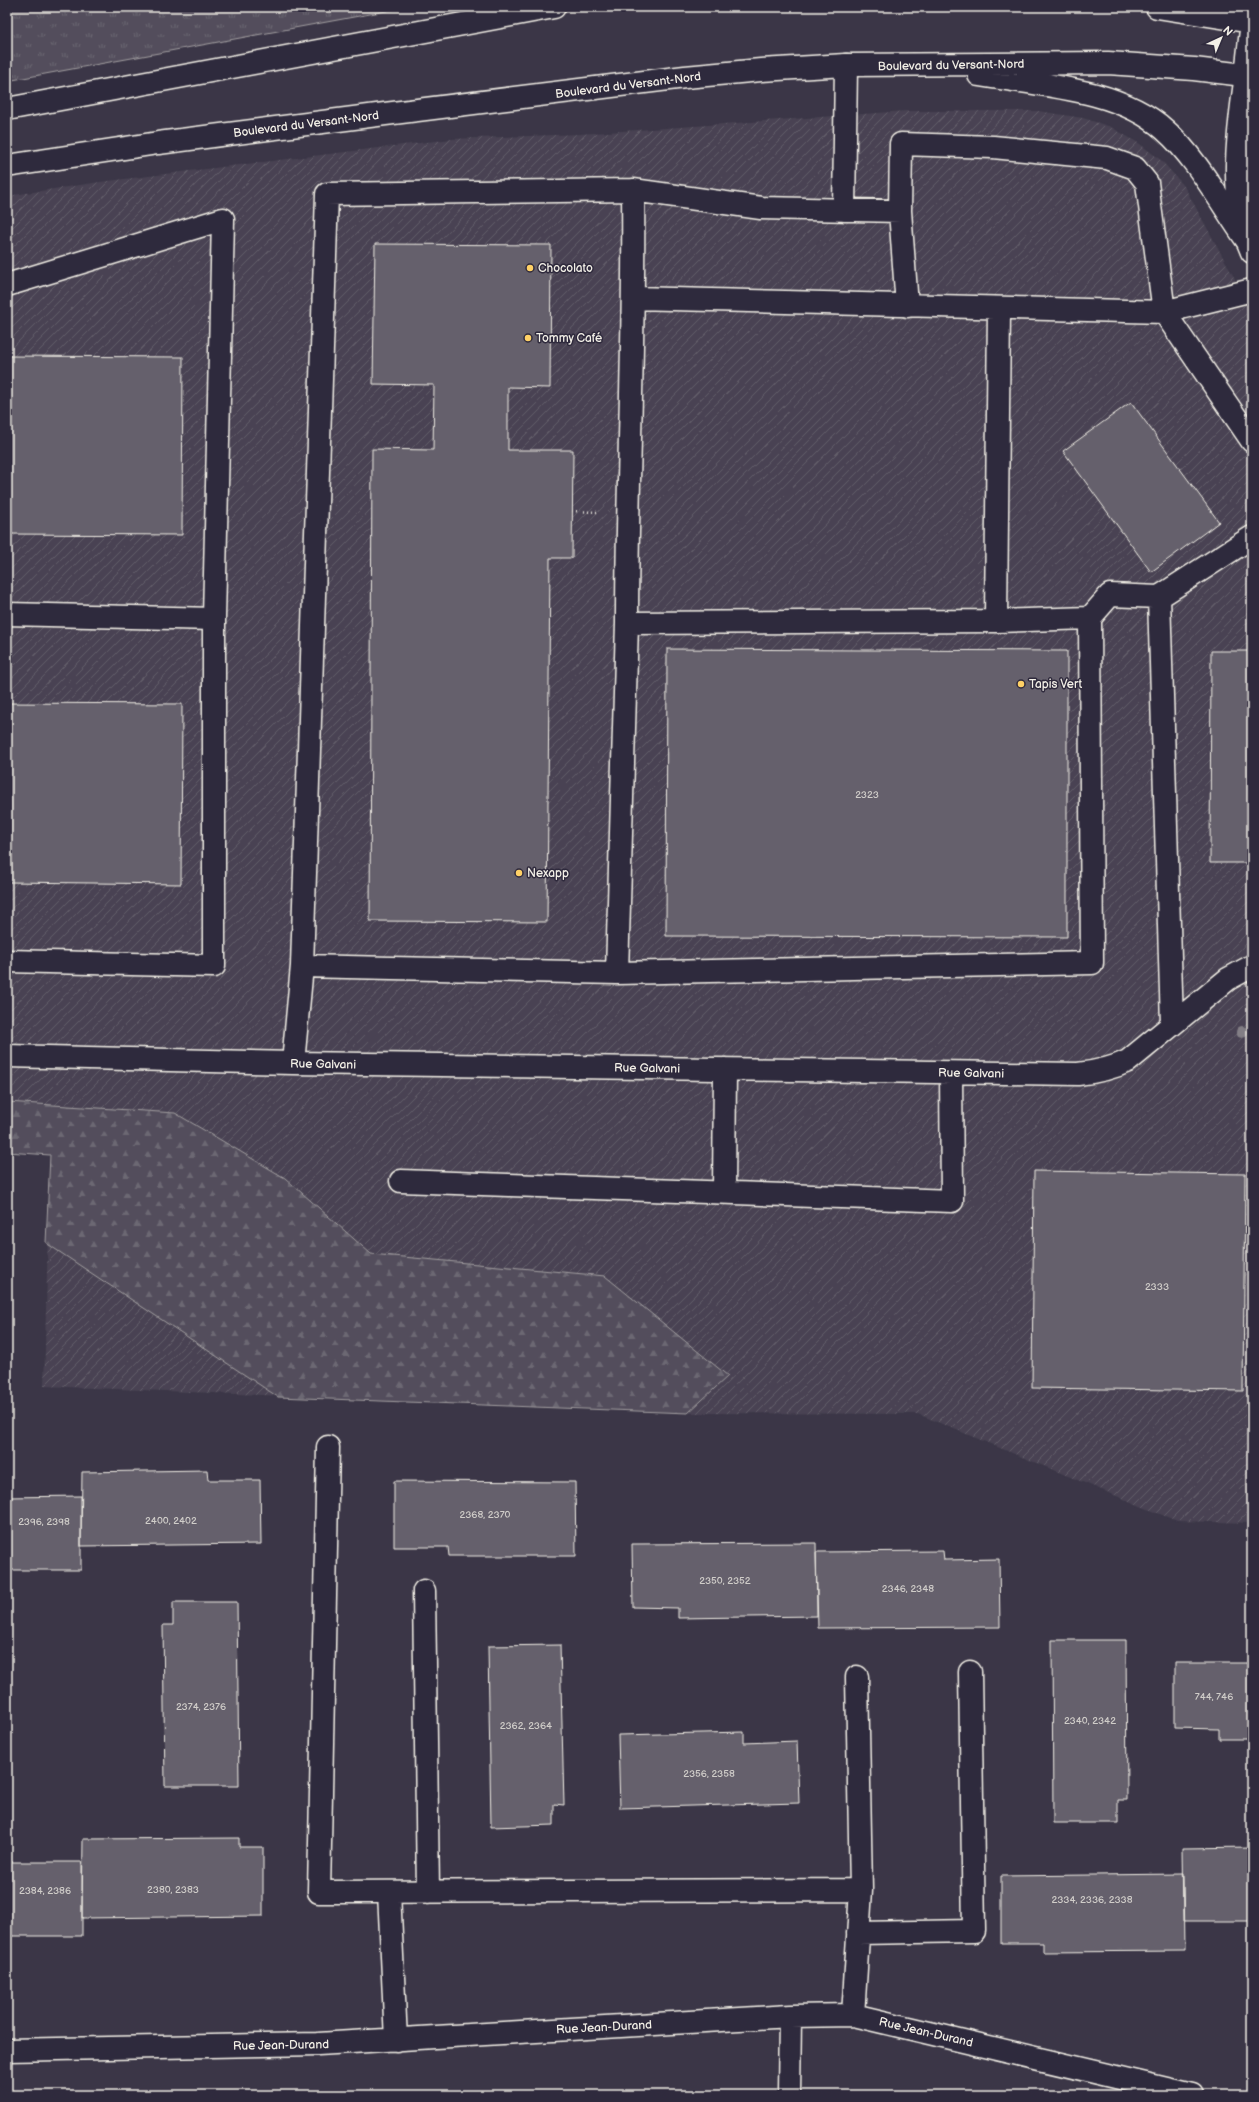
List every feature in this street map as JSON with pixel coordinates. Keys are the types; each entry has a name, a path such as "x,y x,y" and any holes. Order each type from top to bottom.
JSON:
{"street":[{"path":"7,109 554,7"},
{"path":"1157,7 1252,21 1249,75 1240,122 1238,162 1238,193 1249,246"},
{"name":"Boulevard du Versant-Nord","path":"7,166 158,143 677,78 761,70 846,65 923,66 1108,63 1194,69 1249,75"},
{"path":"844,210 846,65"},
{"path":"923,66 1092,93 1117,101 1144,114 1165,129 1184,149 1249,246"},
{"path":"907,306 900,211 901,144 993,147 1107,158 1135,168 1147,183 1164,312 1252,441"},
{"path":"618,973 627,623 627,513 634,298 633,190"},
{"path":"293,1063 302,966 327,194 633,190 761,208 900,211"},
{"path":"7,285 223,219 214,620 214,966 7,961"},
{"path":"634,298 1164,312 1252,290"},
{"path":"996,621 999,308"},
{"path":"302,966 618,973 1092,963 1090,618 1110,595 1159,597 1252,537"},
{"path":"1159,597 1172,1024"},
{"path":"7,614 214,620"},
{"path":"627,623 996,621 1090,618"},
{"name":"Rue Galvani","path":"7,1056 293,1063 1078,1074 1098,1072 1114,1068 1128,1061 1228,979 1252,966"},
{"path":"724,1192 725,1070"},
{"path":"401,1181 952,1200 952,1072"},
{"path":"328,1447 320,1892 861,1890"},
{"path":"424,1591 428,1892"},
{"path":"858,1933 974,1932 970,1672"},
{"path":"853,2015 861,1890 857,1677"},
{"path":"390,1892 396,2040"},
{"name":"Rue Jean-Durand","path":"7,2050 318,2044 790,2016 853,2015 1192,2095"},
{"path":"789,2095 790,2016"}],"shaded area":[{"path":"906,111 1038,111 1083,118 1111,127 1140,144 1162,161 1184,186 1252,310 1252,1523 1177,1521 918,1414 688,1413 44,1386 50,1155 7,1152 7,196 100,182 452,139 580,134"}],"green space":[{"path":"7,7 408,7 7,81"},
{"path":"7,1102 175,1113 285,1178 371,1254 605,1276 728,1376 688,1413 278,1397 46,1243 50,1155 7,1152"}],"building":[{"path":"375,244 551,245 550,388 508,387 508,450 573,450 572,558 550,558 547,922 370,921 372,449 433,450 434,385 373,384"},
{"path":"7,356 183,357 182,535 7,534"},
{"path":"1131,402 1219,522 1151,572 1063,451"},
{"path":"667,649 1067,651 1067,937 666,936"},
{"path":"1211,651 1252,651 1252,863 1210,863"},
{"path":"7,703 182,704 181,884 7,882"},
{"path":"1034,1171 1245,1174 1243,1391 1032,1388"},
{"path":"207,1470 208,1480 260,1480 261,1544 81,1546 82,1472"},
{"path":"394,1481 575,1482 576,1556 449,1556 448,1547 394,1547"},
{"path":"81,1496 81,1570 7,1570 7,1497"},
{"path":"816,1543 817,1616 678,1618 678,1608 633,1607 632,1544"},
{"path":"943,1551 944,1560 999,1559 1000,1627 818,1628 816,1552"},
{"path":"173,1602 237,1602 239,1786 165,1786 163,1625 173,1625"},
{"path":"1052,1640 1126,1640 1127,1800 1118,1800 1118,1823 1053,1823"},
{"path":"560,1645 564,1805 554,1804 554,1825 491,1827 488,1646"},
{"path":"1175,1663 1252,1663 1252,1739 1219,1739 1219,1729 1175,1728"},
{"path":"744,1732 744,1743 797,1741 799,1803 620,1808 618,1735"},
{"path":"239,1838 239,1847 263,1847 263,1916 82,1918 83,1839"},
{"path":"1252,1847 1252,1921 1183,1921 1182,1848"},
{"path":"7,1862 82,1862 82,1936 7,1936"},
{"path":"1183,1874 1184,1951 1043,1952 1043,1943 1001,1943 1001,1876"}],"place":[{"name":"Chocolato","path":"530,268"},
{"name":"Tommy Café","path":"528,338"},
{"name":"Tapis Vert","path":"1021,684"},
{"name":"Nexapp","path":"519,873"}]}
